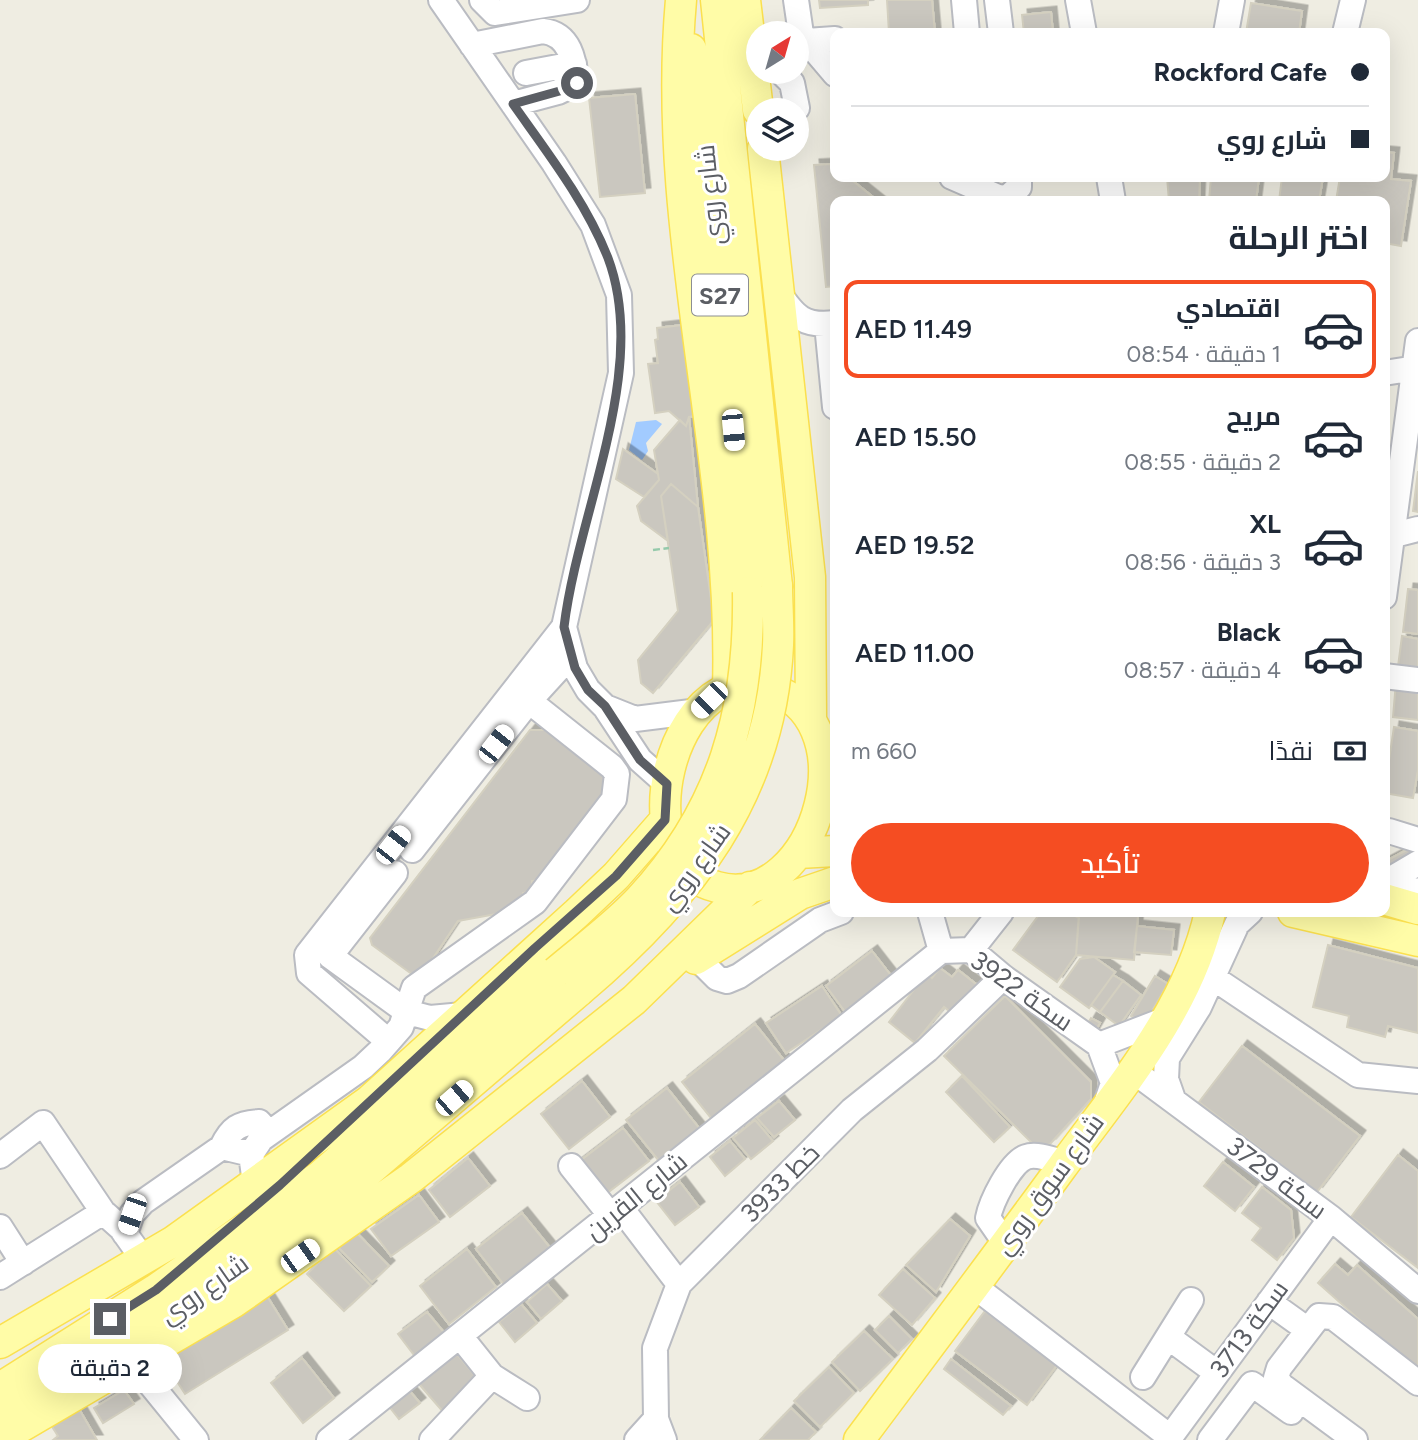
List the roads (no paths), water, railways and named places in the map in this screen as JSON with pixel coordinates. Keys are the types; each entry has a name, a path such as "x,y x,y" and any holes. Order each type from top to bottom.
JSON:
{"main road":[{"path":"717,0 769,210"},
{"name":"شارع روي","path":"0,1388 163,1302 320,1176 640,898 676,853 706,804 728,754 742,702 749,649 763,589 717,0"},
{"path":"745,0 751,21"},
{"path":"678,5 676,96 683,201 729,607 728,689"},
{"name":"شارع روي","path":"0,1413 163,1302 350,1187 579,991 663,914 732,817 755,762 769,703 778,646 763,589 708,162 678,5"},
{"path":"764,161 810,577 811,718"},
{"path":"635,1000 750,887 780,872 808,841 829,768 811,718 800,704 779,689 757,684 728,689 699,711 681,738 670,764 665,820 668,842 680,864 701,883 725,890 750,887"},
{"path":"163,1302 369,1101 597,894 665,820"},
{"path":"798,853 830,851"},
{"path":"0,1439 134,1364 234,1303 411,1178 635,1000 800,894 830,884"},
{"name":"شارع سوق روي","path":"859,1440 1132,1070 1193,971 1209,917"},
{"path":"1315,917 1418,941"},
{"path":"0,1343 143,1259 253,1168 369,1101"},
{"path":"163,1302 411,1178"}],"street":[{"path":"441,0 593,225 619,295 621,373 564,627 330,956 407,1012 430,1018 463,1015"},
{"path":"482,0 495,13 578,0"},
{"path":"796,0 800,21"},
{"path":"964,0 967,28"},
{"path":"997,0 1000,28"},
{"path":"1078,0 1083,28"},
{"path":"1227,28 1232,0"},
{"path":"1346,28 1353,0"},
{"path":"472,46 530,33 555,33 565,40 574,64 577,83 574,87 513,104"},
{"path":"809,41 830,39"},
{"path":"809,44 830,68"},
{"path":"526,73 574,64"},
{"path":"964,182 996,196"},
{"path":"1009,196 1019,187 1018,182"},
{"path":"778,292 803,320 815,326 830,323"},
{"path":"1390,572 1400,531 1418,341"},
{"path":"1390,372 1416,368"},
{"path":"564,627 575,668 588,690 605,706 640,760 667,784"},
{"path":"388,1041 309,972 305,961 310,951 400,857 529,701 571,655"},
{"path":"1390,677 1418,680"},
{"path":"222,1147 253,1168 269,1133 363,1067 401,1027 414,988 535,902 614,799 617,774 612,767 529,701"},
{"path":"605,706 635,719 699,711"},
{"path":"1402,891 1418,863"},
{"path":"697,958 718,978 727,981 739,976 820,920 830,916"},
{"path":"931,917 941,951"},
{"path":"971,950 998,917"},
{"path":"1172,1098 1166,1079 1167,1058 1199,1007 1237,924 1245,917"},
{"name":"سكة 3922","path":"941,951 971,950 1003,977 1099,1045"},
{"name":"شارع القرين","path":"329,1440 941,951"},
{"name":"3933 خط","path":"660,1430 655,1348 679,1284 852,1110 927,1050 1003,977"},
{"path":"1212,977 1358,1075 1418,1081"},
{"path":"1104,1109 1113,1083 1099,1045 1164,1020"},
{"name":"سكة 3729","path":"1132,1070 1331,1218 1418,1291"},
{"path":"125,1234 132,1214 143,1202 222,1147 229,1132 242,1123 259,1122 269,1133"},
{"path":"0,1156 43,1123 103,1212 125,1234 143,1259"},
{"path":"571,1166 616,1212 679,1284"},
{"path":"0,1277 103,1212"},
{"name":"سكة 3713","path":"1169,1438 1331,1218"},
{"path":"0,1227 23,1263"},
{"path":"974,1286 1169,1438"},
{"path":"1143,1377 1191,1300"},
{"path":"1269,1302 1308,1331"},
{"path":"1355,1440 1278,1383 1276,1373 1319,1317 1329,1315 1418,1383"},
{"path":"460,1336 492,1376 527,1398"},
{"path":"1168,1337 1252,1384 1327,1439"},
{"path":"134,1364 195,1440"},
{"path":"432,1440 492,1376"},
{"path":"1210,1440 1252,1384"},
{"path":"637,1440 660,1430"}],"water":[{"path":"656,420 662,424 646,443 648,451 642,460 629,450 636,422"}]}
